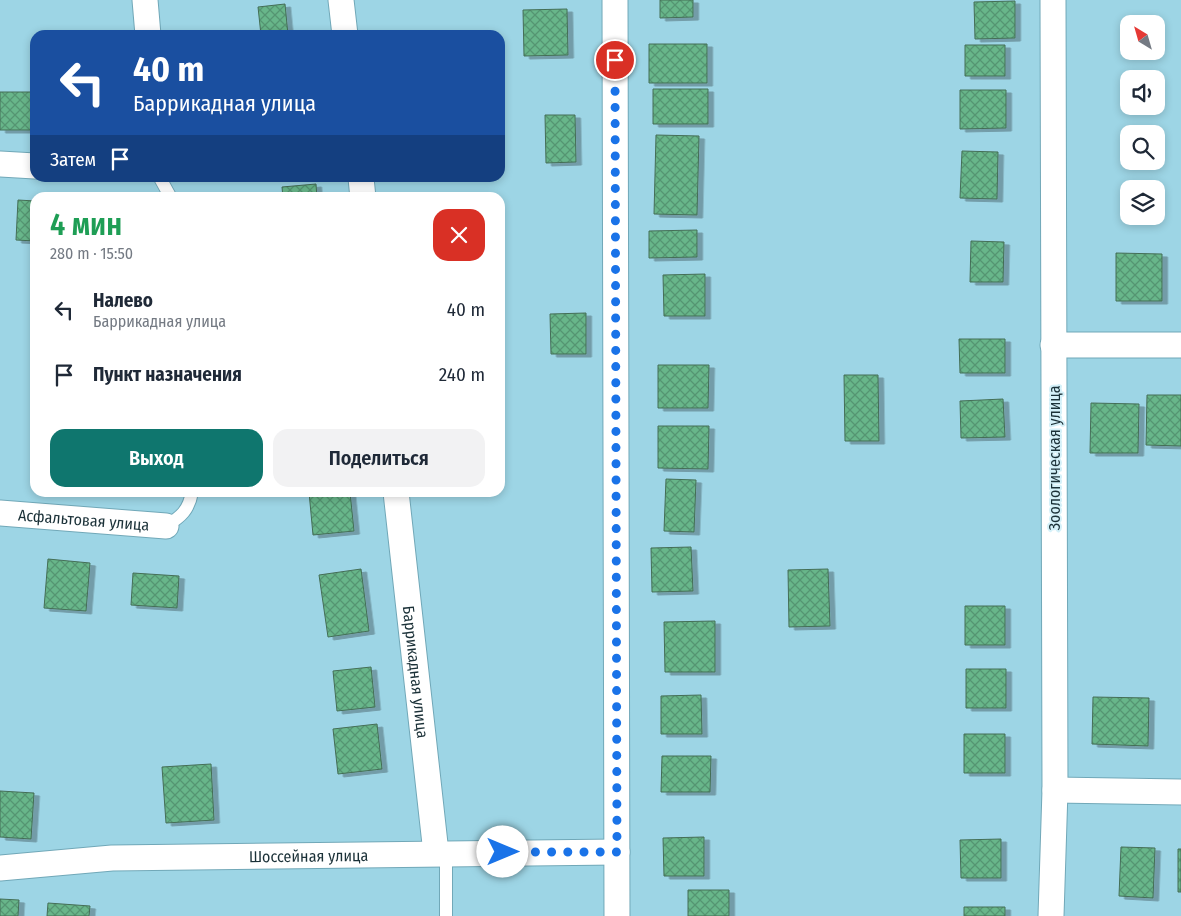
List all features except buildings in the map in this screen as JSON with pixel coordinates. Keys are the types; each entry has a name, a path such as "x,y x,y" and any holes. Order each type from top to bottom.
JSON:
{"street":[{"path":"145,0 148,30"},
{"path":"341,0 344,30"},
{"path":"615,0 617,916"},
{"name":"Зоологическая улица","path":"1051,916 1055,790 1053,0"},
{"path":"0,164 30,166"},
{"path":"1053,345 1181,346"},
{"name":"Баррикадная улица","path":"397,497 441,853"},
{"name":"Асфальтовая улица","path":"0,514 166,526"},
{"path":"1055,790 1181,792"},
{"name":"Шоссейная улица","path":"0,868 112,858 617,852"}],"lane":[{"path":"166,526 180,518 190,505 191,497"},
{"path":"441,853 446,916"}],"route":[{"path":"503,852 617,852 615,60"}]}
